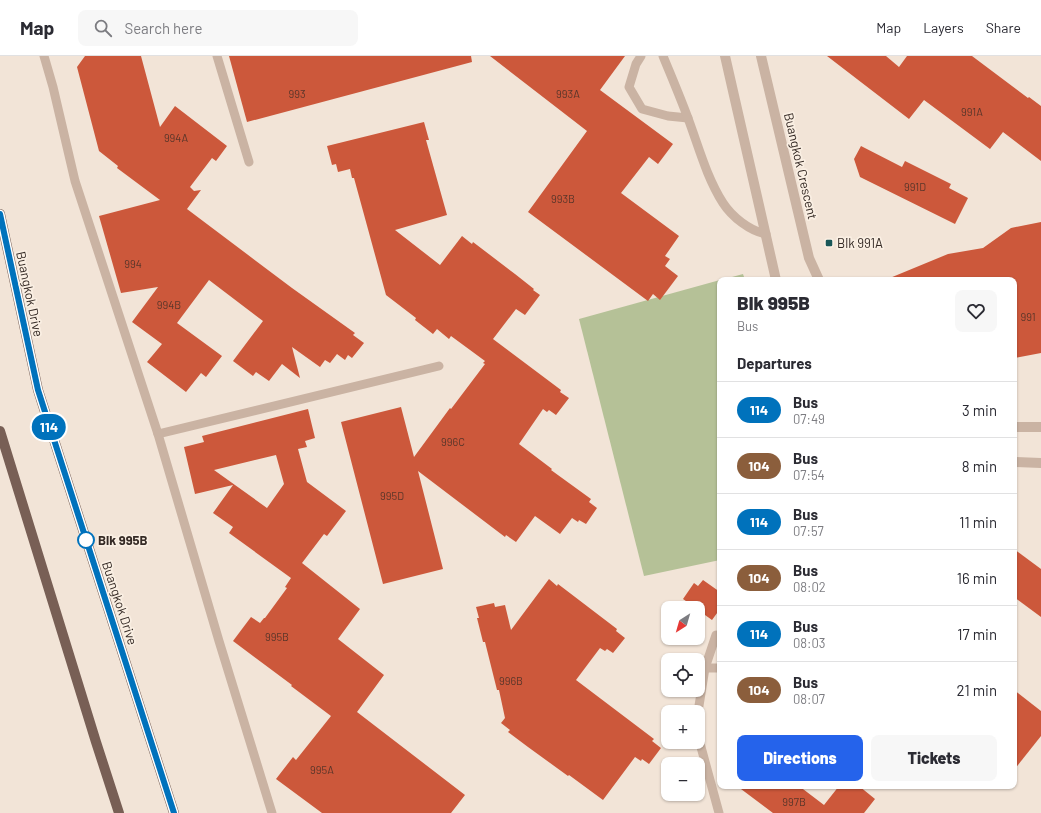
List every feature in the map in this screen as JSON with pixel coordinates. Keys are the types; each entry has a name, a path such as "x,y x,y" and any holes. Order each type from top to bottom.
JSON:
{"main road":[{"name":"Buangkok Drive","path":"0,214 38,390 174,813"},
{"path":"0,431 119,813"}],"street":[{"path":"725,56 775,277"},
{"name":"Buangkok Crescent","path":"761,56 809,258 818,277"},
{"path":"1017,427 1041,427"},
{"path":"1017,462 1041,463"}],"lane":[{"path":"44,56 53,87 74,181 158,434 218,641 272,813"},
{"path":"217,56 249,162"},
{"path":"641,56 636,64 629,88 642,109 668,116 688,118"},
{"path":"664,56 705,166 723,203 744,224 755,231 766,234"},
{"path":"158,434 439,366"},
{"path":"716,635 705,668 717,668"},
{"path":"702,749 719,813"}],"green space":[{"path":"743,274 744,277 732,277"},
{"path":"717,281 717,561 644,576 579,319"}],"building":[{"path":"85,56 141,56 160,127 175,106 227,146 216,161 212,158 190,187 194,191 201,190 187,209 292,288 355,333 353,335 364,343 352,358 348,355 345,360 337,354 330,363 325,360 320,367 292,347 300,378 282,364 269,381 256,372 253,376 233,361 263,321 209,280 177,323 222,356 206,377 201,373 186,392 147,362 162,344 132,322 158,287 121,293 99,216 160,200 117,168 118,166 99,151 77,67"},
{"path":"229,56 471,56 472,62 247,122"},
{"path":"490,56 625,56 600,90 673,144 658,164 649,157 621,193 679,236 665,256 670,259 665,266 678,276 660,300 653,294 648,301 528,212 587,131"},
{"path":"827,56 886,56 899,67 907,56 972,56 1041,106 1041,161 1003,132 990,149 924,100 909,119"},
{"path":"424,122 429,140 426,140 447,215 395,230 440,265 462,236 472,244 473,242 540,295 525,315 516,309 493,339 561,390 560,392 569,398 556,415 549,410 547,412 543,409 519,444 552,469 551,470 591,499 589,502 597,508 586,524 579,520 578,522 572,518 560,534 535,516 516,542 506,535 505,537 418,471 443,569 383,584 341,422 401,407 414,457 485,364 483,363 485,361 451,336 449,339 437,329 433,334 415,320 416,318 386,295 354,178 352,178 350,169 338,172 336,164 332,165 327,146"},
{"path":"861,146 902,167 905,161 951,184 949,188 968,198 955,224 860,177 854,159"},
{"path":"1041,222 1041,353 1017,357 1017,277 892,277 948,254 983,248 1011,228"},
{"path":"308,409 315,438 305,441 307,447 298,449 307,482 346,511 327,536 324,534 302,563 360,609 338,639 384,675 357,712 465,795 451,813 322,813 276,779 293,757 296,760 331,716 233,641 251,617 260,623 265,618 287,588 285,587 291,578 229,533 233,527 213,513 233,485 195,494 184,447 204,442 202,436","holes":["276,455 284,484 267,508 214,470"]},
{"path":"1017,551 1041,569 1041,617 1017,599"},
{"path":"549,579 557,586 558,584 617,629 616,631 625,638 613,653 607,649 605,651 600,648 576,680 654,739 652,741 661,748 649,764 642,759 641,761 635,757 603,800 508,732 510,730 501,723 505,718 499,690 497,690 485,642 483,642 476,607 494,603 495,607 505,605 511,630"},
{"path":"703,580 717,590 717,613 712,620 705,615 705,601 686,601 683,599 694,583 698,586"},
{"path":"1017,692 1041,711 1041,736 1017,766"},
{"path":"741,789 803,789 824,805 837,789 863,789 875,799 864,813 773,813"}],"bus line":[{"name":"114","path":"0,214 38,390 174,813"}],"place":[{"name":"Blk 991A","path":"829,243"},
{"name":"Blk 995B","path":"86,540"}]}
